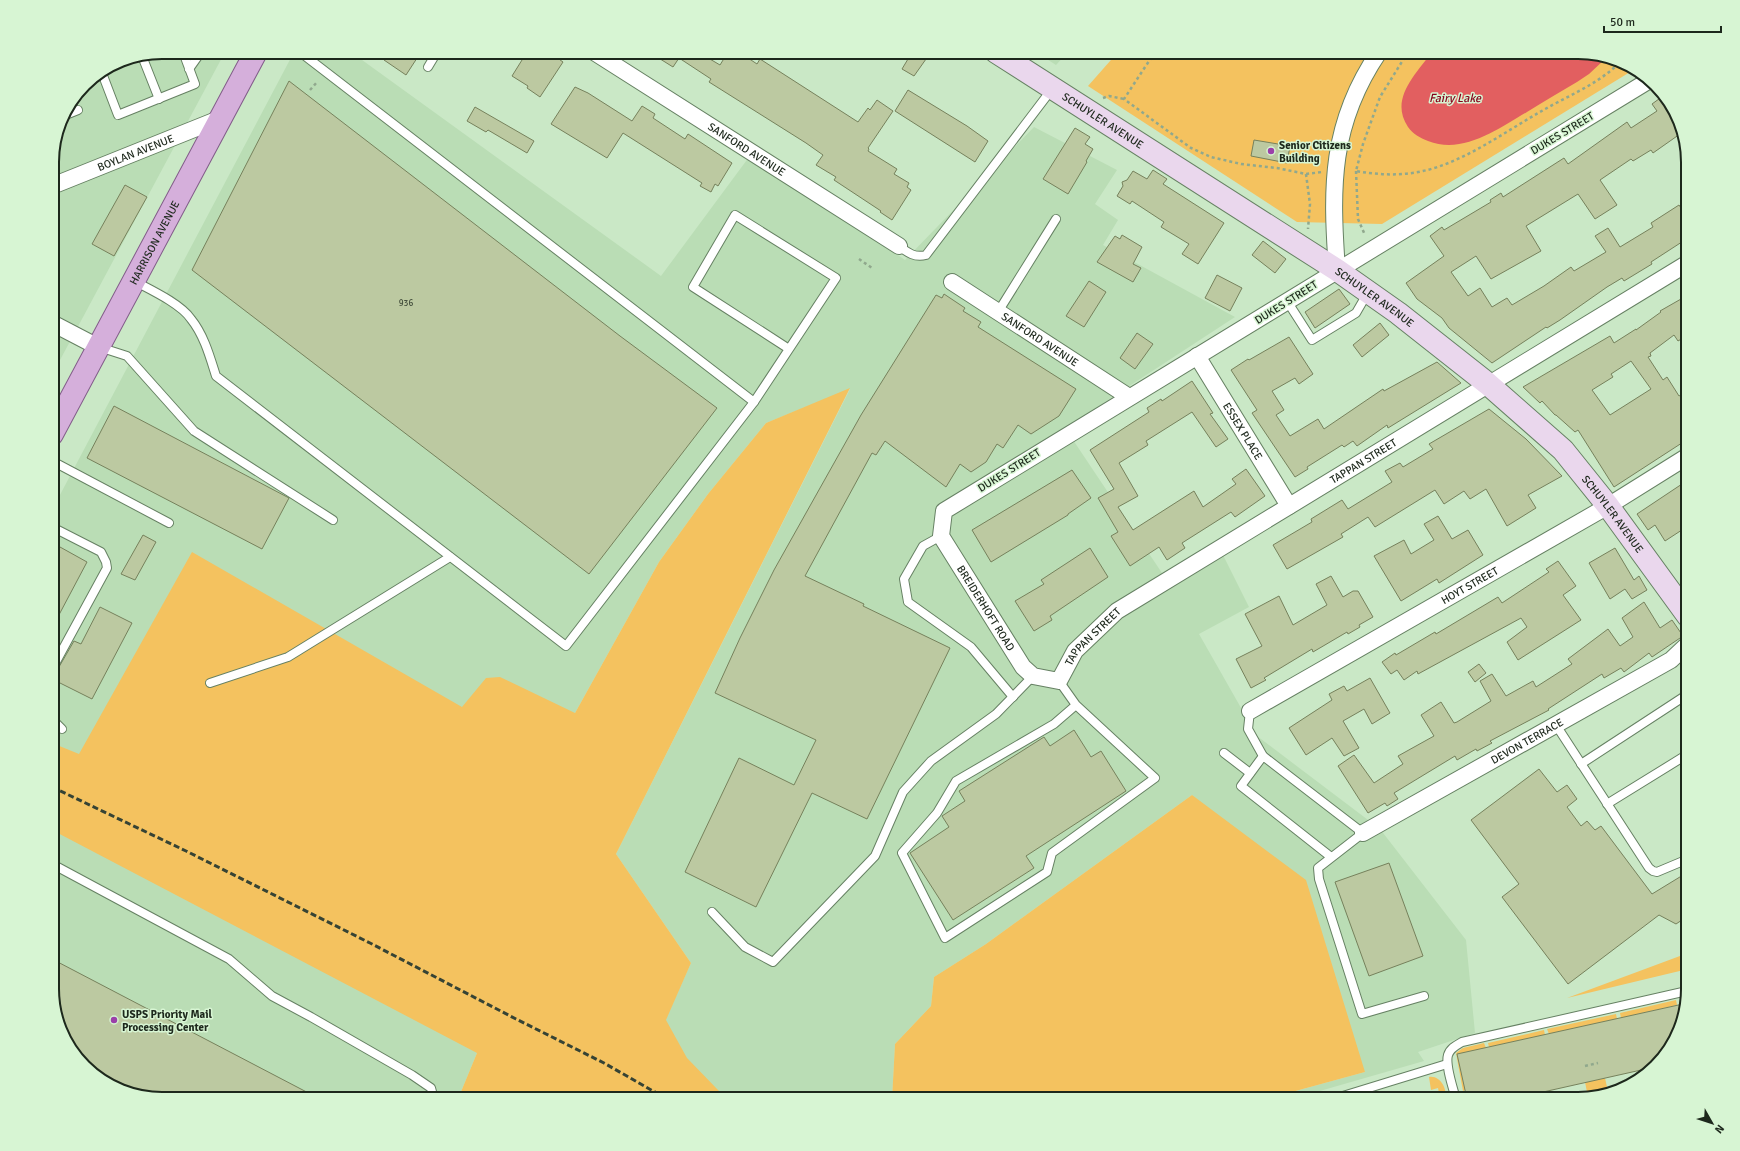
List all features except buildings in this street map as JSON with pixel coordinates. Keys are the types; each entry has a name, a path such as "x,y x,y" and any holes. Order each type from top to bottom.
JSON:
{"main road":[{"name":"HARRISON AVENUE","path":"59,421 219,118 252,59"},
{"name":"SCHUYLER AVENUE","path":"1007,59 1337,270 1398,313 1488,384 1563,450 1608,506 1681,606"}],"street":[{"name":"SANFORD AVENUE","path":"612,59 899,246"},
{"path":"1337,270 1333,203 1338,151 1351,104 1375,59"},
{"name":"DUKES STREET","path":"941,536 944,511 1644,83"},
{"name":"BOYLAN AVENUE","path":"59,183 219,118"},
{"name":"TAPPAN STREET","path":"1059,681 1075,651 1117,611 1681,267"},
{"name":"SANFORD AVENUE","path":"952,282 1129,397"},
{"path":"59,327 98,347"},
{"name":"ESSEX PLACE","path":"1197,356 1289,506"},
{"name":"HOYT STREET","path":"1250,711 1608,506 1681,460"},
{"name":"BREIDERHOFT ROAD","path":"941,536 1023,667 1033,676"},
{"name":"DEVON TERRACE","path":"1362,834 1671,660 1681,651"},
{"path":"1033,676 1059,681"}],"lane":[{"path":"104,77 118,115 195,84 185,59"},
{"path":"189,69 196,59"},
{"path":"309,59 754,402"},
{"path":"428,67 433,59"},
{"path":"144,61 159,99"},
{"path":"899,246 918,258 926,255 1053,88"},
{"path":"72,112 78,110"},
{"path":"134,280 170,301 191,318 207,348 216,376 566,646 754,402 789,350 836,278 735,214 693,287 789,350"},
{"path":"998,312 1056,219"},
{"path":"1287,301 1312,340 1356,313 1369,292"},
{"path":"98,347 127,356 194,432 333,520"},
{"path":"59,465 170,523"},
{"path":"59,531 101,552 107,568 59,655"},
{"path":"941,536 923,546 904,579 908,602 971,647 1013,697"},
{"path":"210,683 288,658 450,557"},
{"path":"712,912 745,947 773,962 875,856 903,792 931,761 996,714 1033,676"},
{"path":"1059,681 1076,705 1155,778 1052,853 1047,872 945,938 902,853 937,813 956,781 1054,724 1076,705"},
{"path":"1580,764 1681,699"},
{"path":"1250,711 1248,730 1263,756 1362,834 1330,857 1318,868 1319,879 1362,1014 1424,996"},
{"path":"1556,725 1580,764 1653,871 1658,872 1681,862"},
{"path":"59,726 62,729"},
{"path":"1224,753 1250,773"},
{"path":"1263,756 1241,786 1330,857"},
{"path":"1607,804 1681,758"},
{"path":"59,868 229,959 272,996 412,1075 431,1088 432,1092"},
{"path":"1454,1092 1447,1064 1448,1054 1453,1047 1462,1042 1681,993"},
{"path":"1356,1092 1447,1064"}],"path":[{"path":"1150,59 1124,99 1191,148 1211,157 1241,164 1277,168 1306,174 1323,172"},
{"path":"1366,238 1358,219 1356,171 1363,144 1380,97 1404,59"},
{"path":"1356,171 1381,175 1423,171 1440,166 1494,139 1599,78 1615,66"},
{"path":"310,90 318,81"},
{"path":"1306,174 1310,204 1308,229"},
{"path":"859,259 872,268"},
{"path":"1585,1066 1598,1063"}],"shaded area":[{"path":"156,59 221,59 59,362 59,156 67,123 73,111 80,99 89,89 105,76 129,64"},
{"path":"290,59 361,59 661,276 752,153 905,260 1034,127 1117,170 1095,204 1118,220 1103,245 1235,317 1065,428 1166,579 1220,549 1249,607 1199,634 1257,736 1380,829 1466,940 1475,1033 1418,1052 1424,1061 1316,1092 1292,1092 1365,1072 1192,795 986,944 934,977 931,1006 895,1044 892,1092 653,1092 654,1045 691,963 616,854 850,389 766,423 708,494 659,562 575,713 477,1053 461,1092 162,1092 129,1087 105,1075 89,1062 80,1052 67,1028 61,1009 59,995 59,497"},
{"path":"1047,59 1062,59 1056,65"},
{"path":"1112,59 1584,59 1611,64 1629,73 1382,224 1297,222 1088,86"},
{"path":"850,388 616,854 691,963 666,1020 687,1058 721,1092 461,1092 477,1053 59,834 59,746 79,754 192,552 462,707 486,678 500,677 575,713 659,562 708,494 766,423"},
{"path":"1192,795 1306,880 1365,1072 1292,1092 892,1092 895,1044 931,1006 934,977 986,944"},
{"path":"1681,956 1681,971 1567,998"},
{"path":"1676,1000 1677,1005 1621,1018 1620,1013"},
{"path":"1616,1014 1617,1019 1549,1034 1547,1029"},
{"path":"1544,1030 1545,1035 1489,1047 1488,1043"},
{"path":"1484,1043 1486,1048 1465,1090 1463,1091 1456,1053 1463,1048"},
{"path":"1429,1077 1440,1080 1445,1092 1439,1092 1438,1088 1431,1090"},
{"path":"1605,1078 1607,1087 1587,1091 1585,1082"}],"water":[{"name":"Fairy Lake","path":"1427,59 1584,59 1602,62 1589,74 1577,82 1504,126 1480,138 1454,145 1441,144 1425,140 1417,136 1408,127 1403,117 1401,107 1403,97 1412,78"}],"railway":[{"path":"59,790 186,851 370,943 604,1063 655,1092"}],"place":[{"name":"Senior Citizens Building","path":"1271,151"},
{"name":"USPS Priority Mail Processing Center","path":"114,1020"}]}
